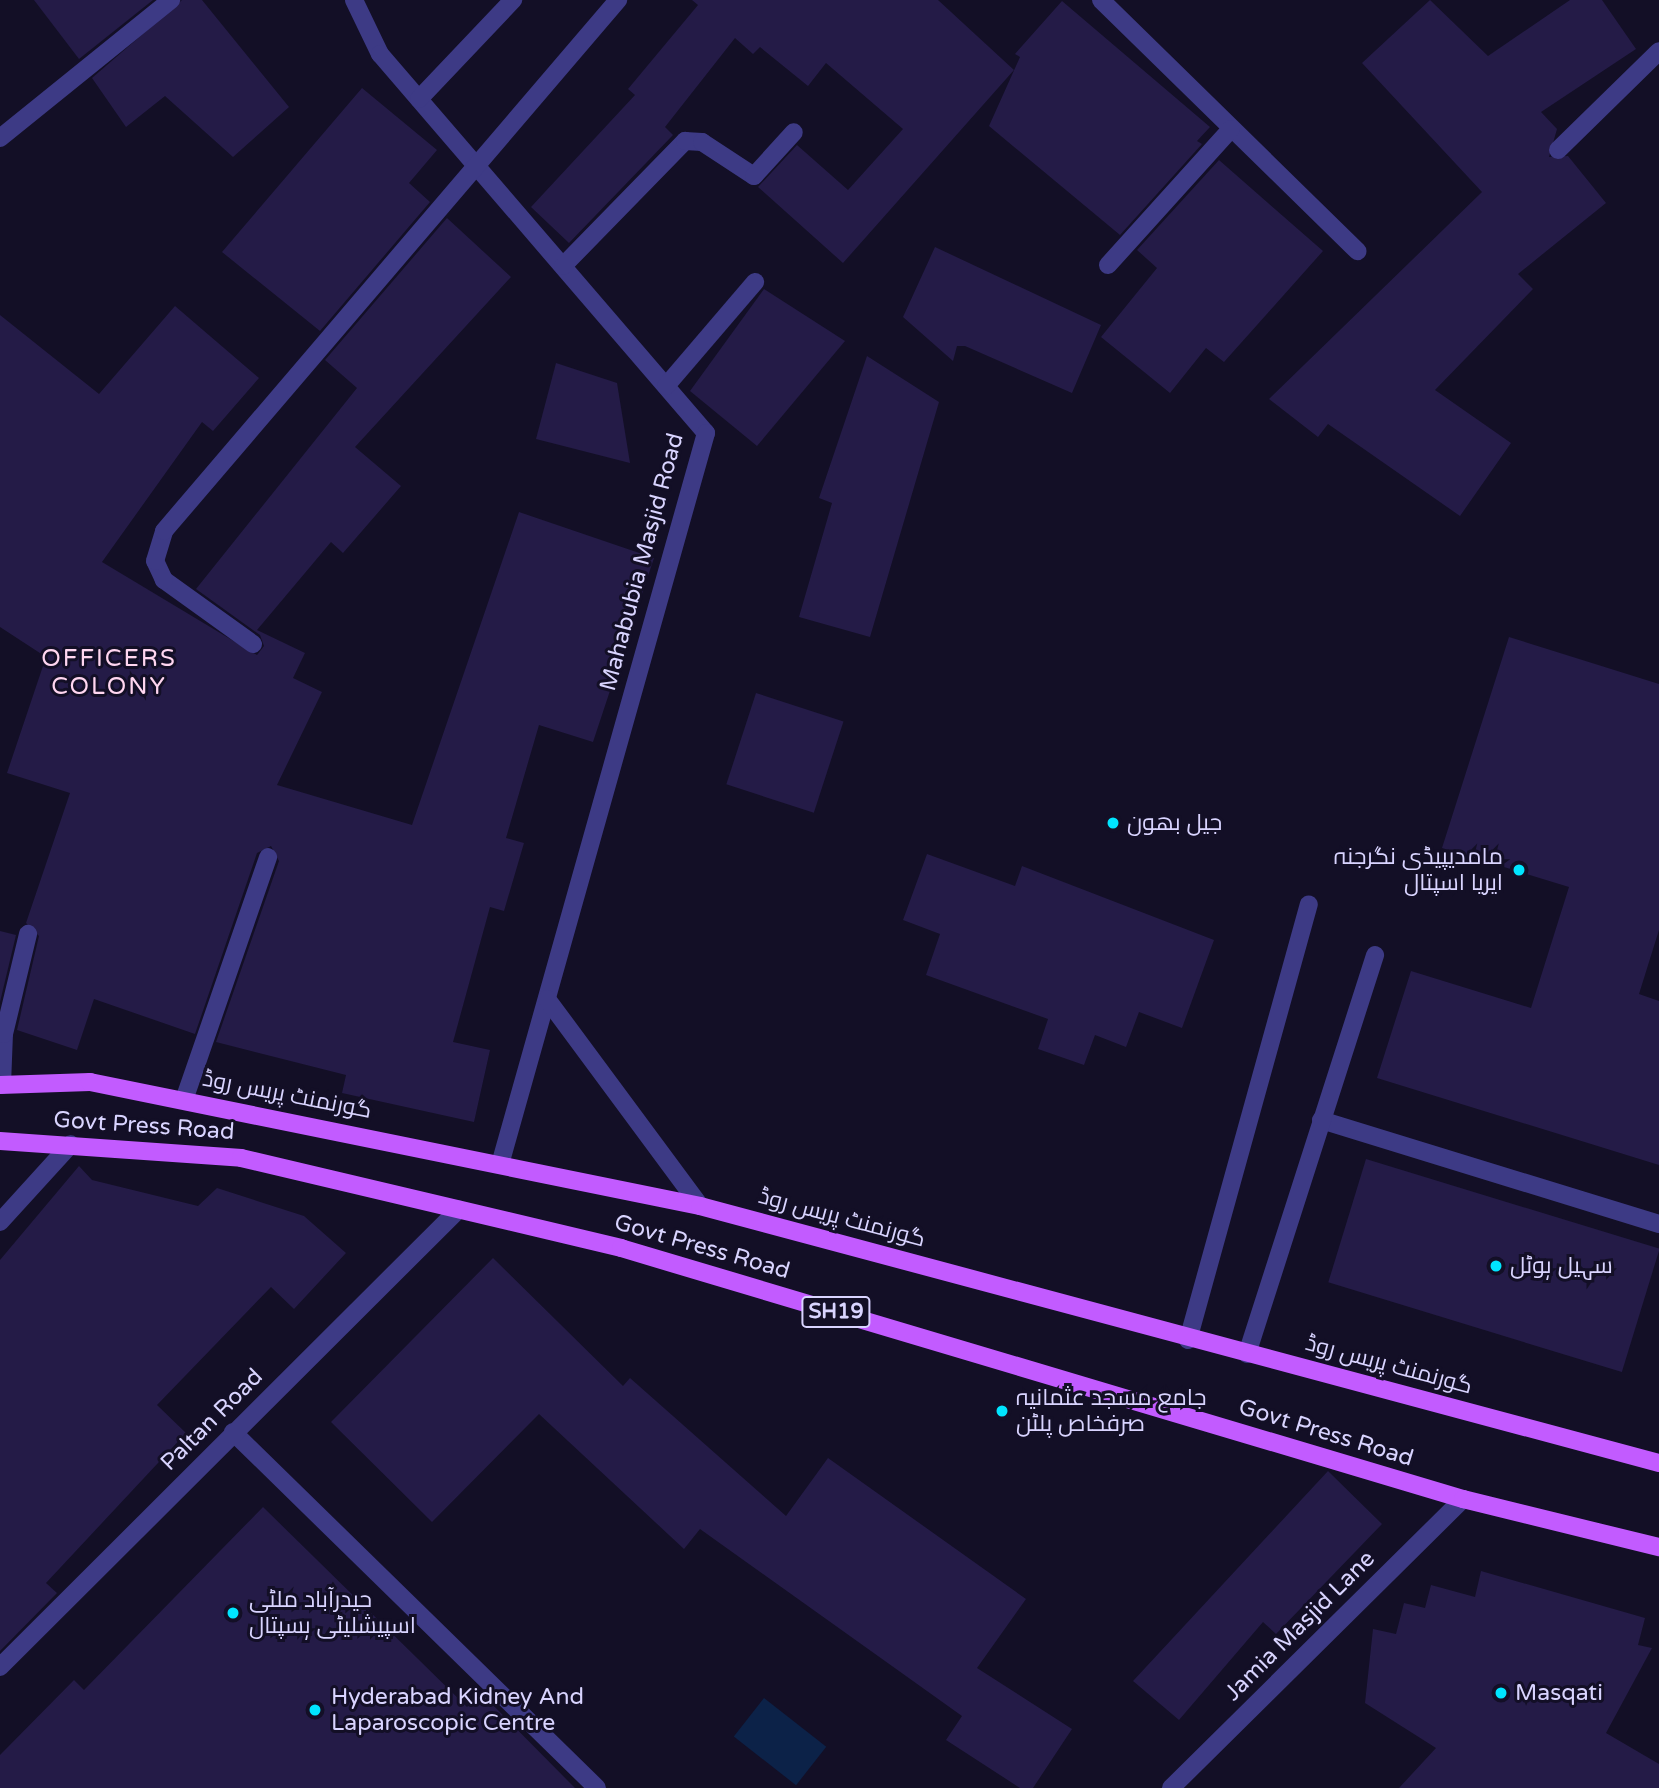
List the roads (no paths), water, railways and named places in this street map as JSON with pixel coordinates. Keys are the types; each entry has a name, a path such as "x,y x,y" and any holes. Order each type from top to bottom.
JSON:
{"main road":[{"name":"گورنمنٹ پریس روڈ","path":"1,1085 90,1082 501,1161 700,1206 1188,1340 1659,1463"},
{"name":"Govt Press Road","path":"0,1141 241,1157 621,1248 1463,1499 1659,1547"}],"street":[{"path":"0,138 171,0"},
{"name":"Mahabubia Masjid Road","path":"354,0 380,54 706,433 501,1161"},
{"path":"419,99 513,0"},
{"path":"253,643 164,580 155,561 164,531 474,162 618,0"},
{"path":"1101,0 1357,251"},
{"path":"1558,150 1659,51"},
{"path":"1108,265 1231,129"},
{"path":"563,266 684,141 702,142 754,176 794,132"},
{"path":"666,386 755,282"},
{"path":"184,1100 268,857"},
{"path":"1188,1340 1309,905"},
{"path":"1,1085 5,1034 28,934"},
{"path":"1247,1354 1375,955"},
{"path":"547,999 700,1206"},
{"path":"1321,1120 1659,1224"},
{"path":"0,1222 71,1144"},
{"name":"Paltan Road","path":"0,1667 233,1432 460,1209"},
{"path":"233,1432 597,1788"},
{"name":"Jamia Masjid Lane","path":"1171,1788 1463,1499"}],"water":[{"path":"764,1698 826,1747 796,1785 734,1737"}],"place":[{"name":"جیل بھون","path":"1113,823"},
{"name":"مامدیپیڈی نگرجنہ ایریا اسپتال","path":"1519,870"},
{"name":"سہیل ہوٹل","path":"1496,1266"},
{"name":"جامع مسجد عثمانیہ صرفخاص پلٹن","path":"1002,1411"},
{"name":"حیدرآباد ملٹی اسپیشلیٹی ہسپتال","path":"233,1613"},
{"name":"Masqati","path":"1501,1693"},
{"name":"Hyderabad Kidney And Laparoscopic Centre","path":"315,1710"}],"district":[{"name":"OFFICERS COLONY","path":"109,673"}]}
